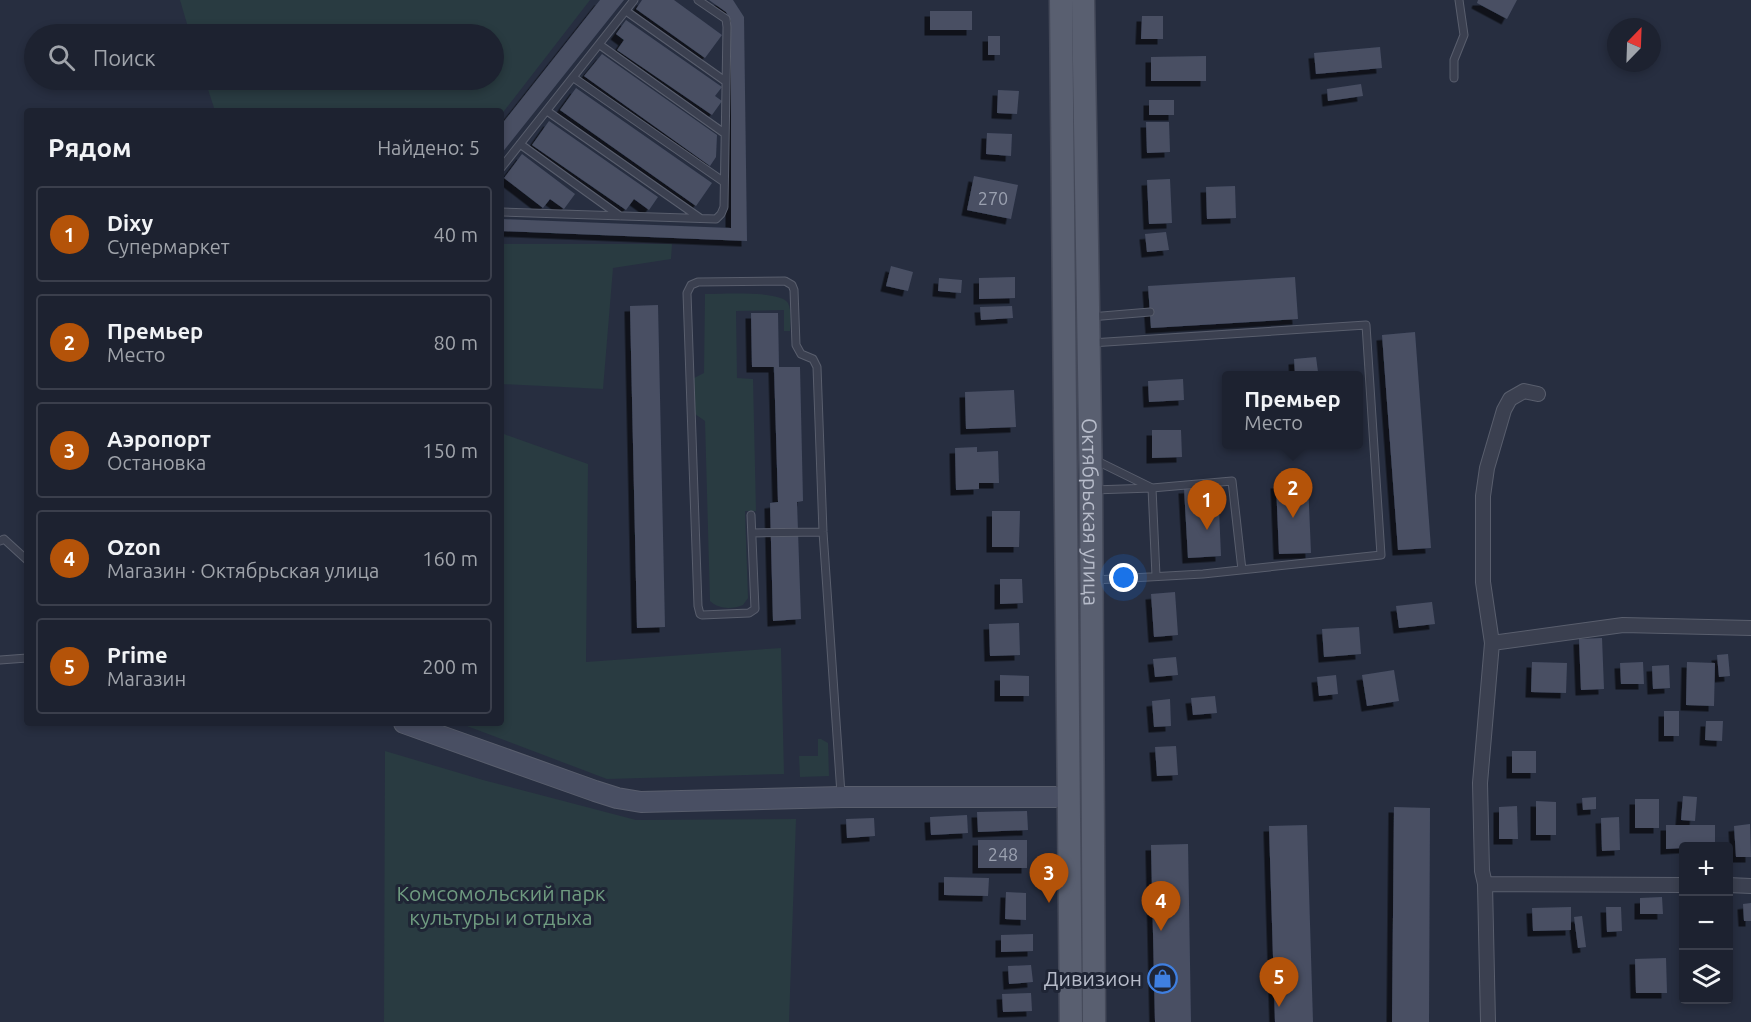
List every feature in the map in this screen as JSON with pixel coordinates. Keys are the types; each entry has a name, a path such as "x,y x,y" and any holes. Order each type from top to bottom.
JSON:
{"main road":[{"name":"Октябрьская улица","path":"1060,0 1071,1022"},
{"name":"Октябрьская улица","path":"1083,0 1091,490 1094,1022"},
{"path":"1070,797 1092,796"}],"street":[{"path":"1488,1022 1480,783 1492,644 1483,582 1483,496 1486,468 1501,418 1510,399 1524,391 1538,394"},
{"path":"1492,644 1623,626 1751,628"},
{"path":"413,726 617,798 641,802 842,797 1070,797"},
{"path":"1485,884 1679,885"},
{"path":"1733,885 1751,886"}],"lane":[{"path":"504,164 634,0"},
{"path":"504,212 716,219 721,214 724,207 726,19 698,0"},
{"path":"1454,78 1454,60 1464,35 1459,0"},
{"path":"626,11 725,81"},
{"path":"600,45 724,133"},
{"path":"574,78 724,182"},
{"path":"547,111 700,218"},
{"path":"520,144 620,216"},
{"path":"751,515 754,610 748,613 701,614 698,606 687,293 691,285 698,282 785,281 793,287 796,345 801,354 813,359 817,367 823,532 842,797"},
{"path":"1088,317 1150,312"},
{"path":"1089,344 1366,325 1381,555 1242,570 1090,581"},
{"path":"1090,458 1152,488"},
{"path":"1091,490 1152,488 1232,481 1242,570"},
{"path":"1152,488 1156,576"},
{"path":"752,533 823,532"},
{"path":"0,540 4,539 24,557"},
{"path":"0,660 24,658"}],"green space":[{"path":"180,0 590,0 504,111 504,108 214,108 208,90 504,90 504,24 187,24"},
{"path":"504,244 672,244 671,259 613,268 603,389 504,384"},
{"path":"705,294 774,296 788,303 790,313 790,331 784,331 784,310 736,311 737,378 753,379 756,511 745,511 748,598 743,605 730,608 718,606 710,601 705,421 695,414 694,378 704,373"},
{"path":"504,434 588,464 586,662 781,648 784,774 607,779 467,726 504,726"},
{"path":"818,739 828,743 829,776 800,777 799,756 818,756"},
{"name":"Комсомольский парк культуры и отдыха","path":"385,751 483,780 636,820 796,819 789,1022 384,1022"}],"building":[{"path":"600,0 624,0 504,150 504,121"},
{"path":"642,0 674,0 722,35 705,58 636,9"},
{"path":"709,0 733,0 744,17 747,241 504,231 504,219 731,228 731,21 726,12"},
{"path":"1478,0 1517,0 1507,19 1477,3"},
{"path":"930,11 972,11 972,30 930,30"},
{"path":"1142,16 1163,16 1163,39 1141,39"},
{"path":"626,20 722,87 715,96 722,101 712,115 617,50 624,40 616,34"},
{"path":"988,36 1000,36 1000,55 988,55"},
{"path":"1380,47 1382,68 1316,74 1314,53"},
{"path":"602,54 717,135 716,157 710,166 584,76"},
{"path":"1206,56 1206,81 1151,81 1151,57"},
{"path":"1361,84 1363,96 1328,101 1327,89"},
{"path":"576,88 712,183 696,206 560,110"},
{"path":"998,90 1019,91 1017,114 997,113"},
{"path":"1149,100 1174,100 1174,115 1149,115"},
{"path":"549,121 658,197 649,210 634,199 626,210 532,145"},
{"path":"1146,122 1169,122 1170,152 1147,153"},
{"path":"987,133 1012,134 1011,156 986,154"},
{"path":"522,154 575,194 564,209 550,199 543,208 504,178"},
{"path":"974,176 1018,185 1011,219 967,210"},
{"path":"1170,179 1172,223 1149,224 1147,180"},
{"path":"1235,186 1236,218 1207,219 1206,187"},
{"path":"1166,232 1169,250 1147,252 1145,234"},
{"path":"891,266 913,272 908,291 886,286"},
{"path":"1015,277 1015,298 979,299 979,278"},
{"path":"1295,277 1298,319 1151,328 1148,286"},
{"path":"939,278 962,280 961,293 938,291"},
{"path":"658,305 665,627 637,628 630,306"},
{"path":"1012,306 1013,318 981,320 980,307"},
{"path":"751,313 778,313 779,367 800,367 803,501 797,502 801,619 773,621 770,503 778,502 774,367 752,367"},
{"path":"1415,332 1431,548 1398,550 1382,335"},
{"path":"1316,357 1318,371 1295,371 1294,359"},
{"path":"1183,379 1184,400 1149,402 1148,381"},
{"path":"1014,390 1016,427 966,429 965,392"},
{"path":"1152,430 1181,430 1182,457 1152,458"},
{"path":"977,447 977,452 998,451 999,483 979,483 979,489 956,490 955,448"},
{"path":"1308,482 1311,553 1279,554 1276,483"},
{"path":"1218,486 1221,556 1188,558 1184,488"},
{"path":"992,511 1020,511 1019,547 992,547"},
{"path":"1000,579 1022,579 1023,603 1000,604"},
{"path":"1175,592 1178,635 1154,637 1151,594"},
{"path":"1432,602 1435,624 1399,628 1396,606"},
{"path":"1019,623 1020,655 990,656 989,624"},
{"path":"1359,627 1361,654 1324,657 1322,629"},
{"path":"1602,638 1604,689 1581,690 1579,639"},
{"path":"1728,654 1730,676 1719,677 1717,655"},
{"path":"1176,657 1178,675 1155,677 1153,659"},
{"path":"1532,662 1567,663 1566,693 1531,692"},
{"path":"1643,662 1644,684 1621,684 1620,663"},
{"path":"1687,662 1715,663 1714,706 1686,705"},
{"path":"1669,665 1670,688 1653,689 1652,666"},
{"path":"1394,670 1399,701 1367,706 1362,675"},
{"path":"1000,675 1029,676 1029,696 1000,696"},
{"path":"1336,675 1338,694 1319,696 1317,677"},
{"path":"1215,696 1217,713 1193,715 1191,698"},
{"path":"1170,699 1171,726 1154,727 1152,701"},
{"path":"1664,711 1679,711 1679,736 1664,736"},
{"path":"1706,721 1723,721 1722,741 1705,740"},
{"path":"1176,746 1178,775 1157,776 1155,747"},
{"path":"1512,751 1536,751 1536,773 1512,773"},
{"path":"1683,796 1697,797 1695,821 1681,820"},
{"path":"1596,797 1596,809 1583,810 1582,798"},
{"path":"1635,799 1659,799 1659,828 1635,828"},
{"path":"1536,801 1556,802 1556,835 1536,835"},
{"path":"1517,806 1518,839 1499,839 1499,807"},
{"path":"1394,807 1430,808 1429,1022 1392,1022"},
{"path":"1027,811 1028,830 978,832 977,812"},
{"path":"967,815 968,833 931,835 930,817"},
{"path":"1619,817 1620,850 1602,851 1601,818"},
{"path":"874,818 875,836 847,838 846,819"},
{"path":"1750,824 1751,857 1736,857 1734,826"},
{"path":"1307,825 1313,1022 1275,1022 1269,826"},
{"path":"1666,825 1715,825 1715,842 1679,842 1679,848 1666,849"},
{"path":"978,840 1027,840 1027,868 978,868"},
{"path":"1188,844 1191,1022 1155,1022 1151,845"},
{"path":"944,877 989,878 988,896 944,895"},
{"path":"1006,892 1026,893 1026,920 1005,919"},
{"path":"1662,897 1663,914 1640,914 1640,898"},
{"path":"1751,903 1751,921 1744,921 1743,904"},
{"path":"1571,907 1571,930 1533,931 1532,908"},
{"path":"1606,907 1621,907 1622,931 1607,932"},
{"path":"1582,916 1586,947 1578,948 1574,917"},
{"path":"1033,934 1033,951 1001,952 1001,935"},
{"path":"1666,958 1667,993 1636,993 1635,959"},
{"path":"1031,965 1033,982 1009,984 1008,966"},
{"path":"1031,993 1032,1011 1003,1012 1002,994"}],"place":[{"name":"Премьер","path":"1293,518"},
{"name":"Dixy","path":"1207,530"},
{"name":"Аэропорт","path":"1049,903"},
{"name":"Ozon","path":"1161,931"},
{"name":"Дивизион","path":"1163,978"},
{"name":"Prime","path":"1279,1007"}]}
